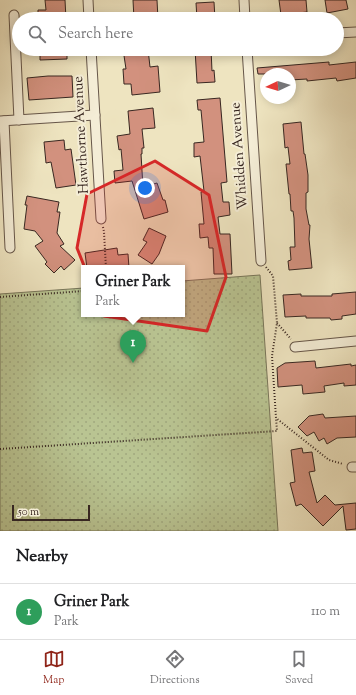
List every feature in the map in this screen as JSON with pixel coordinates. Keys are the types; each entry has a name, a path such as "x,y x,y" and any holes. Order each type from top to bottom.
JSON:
{"street":[{"path":"88,0 89,12"},
{"path":"244,0 245,12"},
{"path":"344,33 356,32"},
{"path":"16,56 19,120"},
{"name":"Hawthorne Avenue","path":"91,56 101,219"},
{"name":"Whidden Avenue","path":"247,56 261,261"},
{"path":"10,248 2,121 95,116"},
{"path":"296,347 356,342"}],"path":[{"path":"101,219 104,232 106,265"},
{"path":"0,449 277,431 272,356 276,322 273,276 261,261"},
{"path":"0,297 81,290"},
{"path":"276,322 296,347"},
{"path":"276,418 329,460 354,467"}],"highlighted area":[{"path":"155,161 209,195 226,277 207,331 104,316 77,248 87,194"}],"green space":[{"path":"260,275 278,531 0,531 0,294 81,288 81,317 185,317 185,281"}],"building":[{"path":"45,0 65,0 66,12 38,12 38,10 46,10"},
{"path":"133,0 157,0 158,12 134,12"},
{"path":"279,0 306,0 307,12 281,12"},
{"path":"325,0 346,0 348,9 327,12"},
{"path":"214,2 215,12 197,12 196,3"},
{"path":"40,56 67,56 67,59 40,60"},
{"path":"124,56 149,56 150,67 158,66 160,92 132,95 131,84 124,84 123,69 126,69"},
{"path":"195,56 211,56 212,71 214,70 215,82 197,83"},
{"path":"329,62 329,65 356,62 356,78 337,81 336,78 307,81 307,79 296,80 296,68 260,68 260,74 258,74 257,68"},
{"path":"72,76 73,97 29,100 27,78"},
{"path":"220,98 227,182 221,183 223,202 229,202 230,215 218,217 220,234 230,234 232,274 214,274 213,248 209,248 208,237 200,238 199,224 204,224 201,192 204,191 200,156 194,157 194,143 204,142 201,110 198,110 197,100"},
{"path":"153,108 155,128 142,129 144,148 142,148 141,154 143,187 157,183 163,200 165,200 168,212 144,219 132,181 115,183 114,171 123,170 121,149 119,150 117,136 130,134 128,111"},
{"path":"301,122 304,154 308,175 306,209 310,225 309,239 312,268 289,270 288,261 291,260 290,247 295,247 294,218 293,211 291,211 286,164 290,164 288,147 285,148 283,124"},
{"path":"64,140 65,150 71,149 76,185 56,188 51,162 46,163 44,142"},
{"path":"27,196 59,202 57,212 60,212 57,233 64,244 60,246 75,260 64,270 61,266 54,273 45,264 47,262 35,246 43,241 35,231 24,229"},
{"path":"149,228 166,236 159,254 152,264 138,255 147,242 143,240"},
{"path":"117,248 118,255 128,254 129,265 87,265 85,253"},
{"path":"356,292 356,314 342,316 342,319 331,320 330,318 306,318 306,316 285,317 283,295 301,294 301,296 332,296 332,294"},
{"path":"315,361 316,368 351,364 351,366 356,365 356,385 344,386 344,383 324,386 325,392 303,394 302,385 278,387 277,368 285,363"},
{"path":"323,414 325,418 356,416 356,437 337,438 327,444 324,438 319,441 314,432 307,436 298,427 309,416"},
{"path":"302,448 303,453 312,452 315,471 309,472 317,503 325,495 335,505 356,503 356,529 346,530 343,506 323,526 301,504 296,506 290,483 295,482 291,450"}],"place":[{"name":"Griner Park","path":"133,363"}]}
